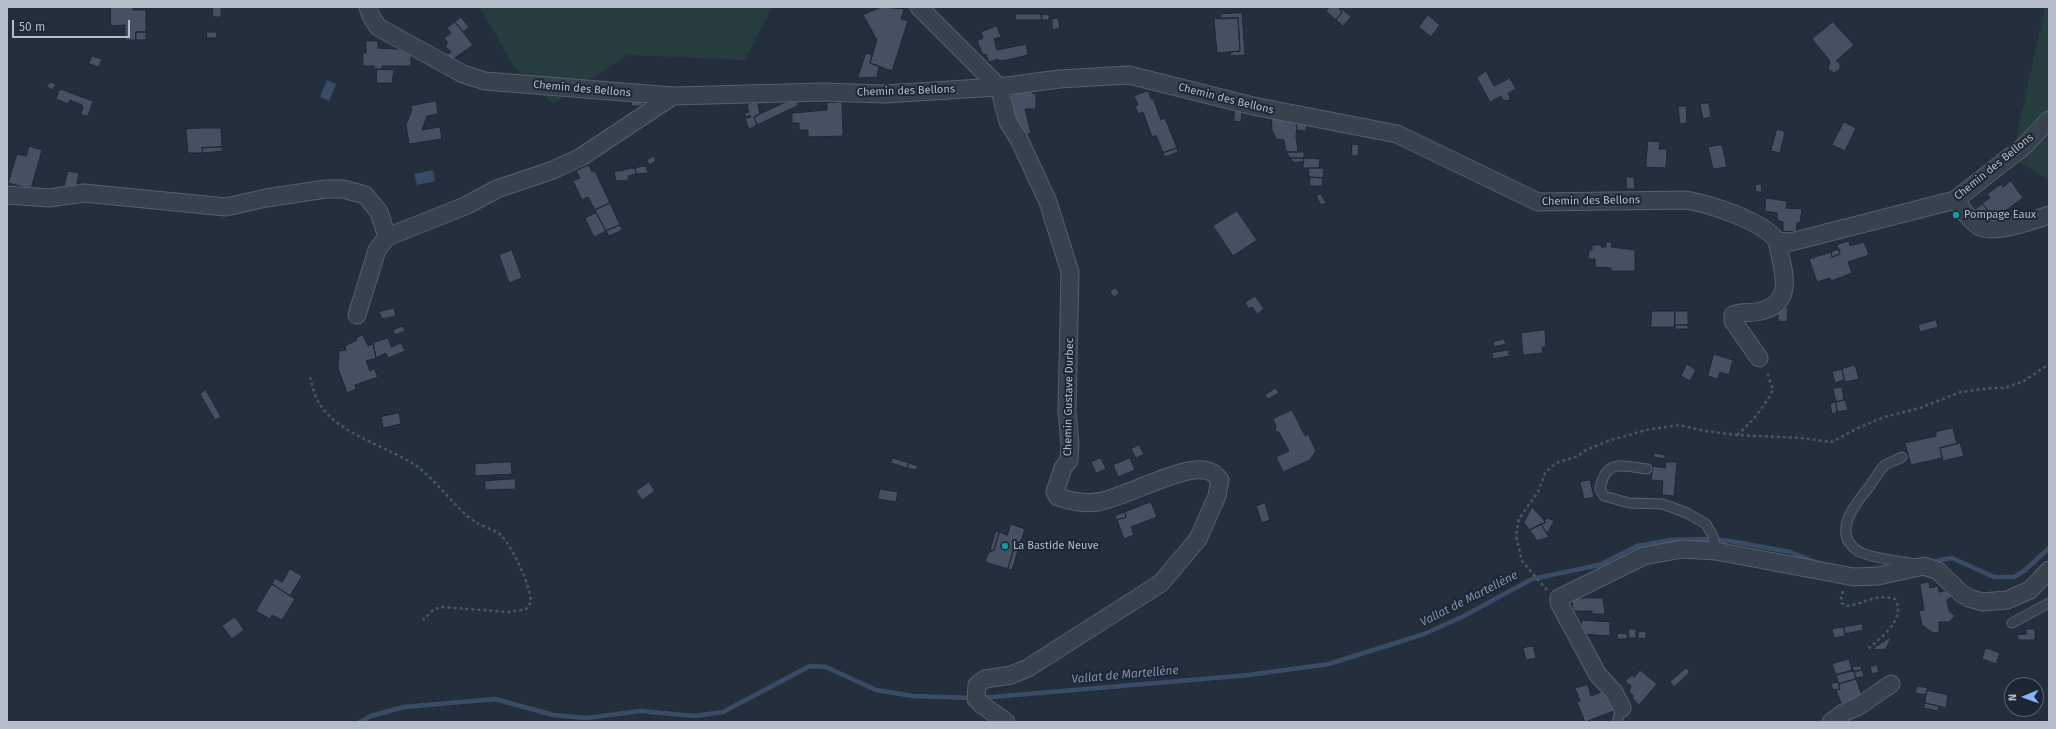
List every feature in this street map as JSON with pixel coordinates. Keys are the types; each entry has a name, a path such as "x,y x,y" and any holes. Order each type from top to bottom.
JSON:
{"street":[{"name":"Chemin des Bellons","path":"368,7 371,16 378,27 463,74 484,81 673,96 822,92 885,94 999,87 1059,79 1129,75 1253,106 1396,134 1538,202 1686,200 1707,203 1763,227 1773,235 1777,241 1791,242 1955,200 2024,146 2049,120"},
{"path":"919,7 999,87"},
{"name":"Chemin Gustave Durbec","path":"999,87 1008,122 1019,139 1048,202 1070,272 1067,411 1070,444 1069,460 1063,468 1055,492 1058,497 1076,502 1096,502 1110,499 1172,475 1194,471 1208,471 1220,480 1217,496 1198,539 1161,583 1028,668 1011,675 985,679 977,685 976,698 981,704 1006,722"},
{"path":"357,315 377,250 387,237 466,206 497,189 553,170 581,157 673,96"},
{"path":"7,196 49,198 84,193 226,207 266,198 326,189 343,189 365,195 379,212 387,237"},
{"path":"1955,200 1974,222 1982,228 1992,229 2017,225 2049,215"},
{"path":"1759,358 1733,321 1733,315 1742,312 1759,312 1774,307 1782,296 1785,285 1777,241"},
{"path":"1620,715 1614,692 1595,670 1559,603 1559,598 1644,556 1714,543 1848,576 1878,576 1924,566 1938,571 1962,594 1982,602 2007,600 2030,590 2049,570"},
{"path":"1831,722 1891,684"}],"lane":[{"path":"1902,457 1884,466 1853,507 1848,516 1846,534 1849,543 1858,551 1871,556 1924,566"},
{"path":"1647,469 1622,466 1611,467 1602,476 1600,489 1604,496 1616,501 1663,504 1687,513 1706,524 1714,543"},
{"path":"2012,623 2049,603"}],"path":[{"path":"1736,435 1754,418 1773,390 1767,372 1759,358"},
{"path":"1559,598 1548,590 1522,561 1517,543 1519,519 1538,490 1544,474 1556,463 1578,456 1586,450 1646,430 1679,425 1705,432 1801,438 1832,442 1856,429 1884,417 1920,408 1960,392 2004,388 2024,381 2049,364"},
{"path":"310,377 314,394 323,410 332,419 377,446 415,465 476,523 501,535 514,557 531,592 531,602 526,609 509,612 441,607 433,610 423,620"},
{"path":"1848,576 1841,597 1842,603 1846,606 1854,605 1876,596 1895,599 1898,604 1897,613 1890,630 1868,648"}],"green space":[{"path":"480,7 772,7 745,60 628,55 553,104 514,67"},
{"path":"2045,7 2049,7 2049,181 2012,157"}],"water":[{"path":"327,80 336,84 329,101 320,97"},
{"path":"433,170 435,181 417,185 414,174"}],"building":[{"path":"111,7 133,7 133,10 146,10 146,32 136,32 136,40 125,40 125,25 111,26"},
{"path":"213,7 221,7 221,17 213,17"},
{"path":"882,7 904,9 901,19 908,21 892,71 870,63 877,40 863,15"},
{"path":"1330,7 1342,7 1340,9 1342,12 1336,20 1326,11"},
{"path":"1341,8 1351,17 1343,26 1336,20 1342,12 1340,9"},
{"path":"1242,13 1245,55 1231,56 1230,52 1240,51 1238,18 1221,19 1221,14"},
{"path":"1016,14 1041,14 1042,20 1016,20"},
{"path":"1041,14 1049,15 1049,20 1042,20"},
{"path":"1428,15 1440,25 1431,37 1419,27"},
{"path":"461,17 469,27 463,32 455,22"},
{"path":"1058,18 1060,28 1052,30 1052,19"},
{"path":"1238,18 1240,51 1217,53 1214,19"},
{"path":"455,22 473,45 452,60 447,55 451,52 445,46 448,43 444,38 451,33 447,28"},
{"path":"1833,22 1854,45 1836,61 1840,63 1840,69 1834,73 1828,69 1830,61 1812,39"},
{"path":"997,26 1001,37 994,39 997,50 1026,44 1028,55 1007,60 998,61 998,59 989,62 986,54 983,55 977,41 983,38 981,32"},
{"path":"136,32 146,32 146,40 136,40"},
{"path":"207,32 217,32 216,38 207,38"},
{"path":"366,41 378,41 378,48 411,50 411,66 382,66 382,69 374,69 374,66 363,66 363,53 366,53"},
{"path":"866,53 872,55 870,63 879,66 877,77 858,78"},
{"path":"92,56 102,59 99,67 89,64"},
{"path":"377,69 394,70 392,83 377,83"},
{"path":"1486,71 1494,86 1510,78 1516,89 1508,93 1510,97 1509,101 1503,100 1501,96 1490,102 1477,78"},
{"path":"52,82 56,85 52,90 46,86"},
{"path":"1032,87 1032,93 1036,94 1036,109 1025,109 1031,133 1023,135 1011,110 1010,95 1012,95 1012,88"},
{"path":"60,89 93,101 88,116 81,115 82,105 70,100 68,104 56,99"},
{"path":"1148,91 1151,99 1153,98 1161,120 1165,118 1177,148 1163,153 1156,135 1152,137 1143,112 1138,114 1135,106 1138,105 1134,96"},
{"path":"797,97 799,101 797,106 757,125 754,117"},
{"path":"632,99 642,99 642,106 632,106"},
{"path":"436,101 438,114 427,116 422,130 440,127 442,139 409,144 406,125 412,110 411,106"},
{"path":"757,101 760,114 754,117 757,125 749,129 745,119 751,117 750,115 746,117 745,113 749,112 747,105"},
{"path":"842,102 843,136 808,137 808,130 799,130 799,123 792,123 792,113 827,110 827,103"},
{"path":"1709,103 1711,117 1703,119 1700,104"},
{"path":"1686,106 1687,123 1680,124 1678,107"},
{"path":"1235,108 1242,109 1241,122 1234,121"},
{"path":"1272,116 1297,120 1296,137 1298,152 1286,152 1284,140 1276,139 1272,130"},
{"path":"1297,120 1308,120 1306,131 1297,130"},
{"path":"1844,122 1856,128 1845,151 1832,145"},
{"path":"221,128 222,147 202,148 203,153 188,153 186,129"},
{"path":"1777,129 1785,132 1780,153 1771,151"},
{"path":"1648,141 1660,142 1659,149 1667,149 1666,168 1646,167"},
{"path":"1352,144 1359,145 1358,156 1352,156"},
{"path":"1722,145 1727,167 1713,169 1708,147"},
{"path":"29,146 42,150 31,189 8,183 17,154 26,156"},
{"path":"222,147 223,151 203,153 202,148"},
{"path":"1177,148 1178,152 1165,157 1163,153"},
{"path":"1286,152 1304,152 1304,158 1291,158"},
{"path":"654,156 656,161 649,165 647,160"},
{"path":"1291,158 1304,158 1303,162 1293,162"},
{"path":"1304,158 1320,159 1319,168 1303,168"},
{"path":"589,165 592,172 595,171 610,203 595,210 588,197 582,200 573,181 580,178 576,171"},
{"path":"646,166 648,173 636,174 635,168"},
{"path":"635,168 636,174 628,176 629,180 616,181 614,172"},
{"path":"1309,168 1324,168 1323,178 1309,177"},
{"path":"68,171 79,173 76,188 63,192"},
{"path":"1310,177 1323,178 1322,186 1310,186"},
{"path":"1626,177 1634,177 1635,189 1627,189"},
{"path":"2011,181 2023,198 2002,213 2000,211 1992,216 1982,203 1990,198 1987,194 2001,184 2003,187"},
{"path":"1761,184 1762,192 1756,192 1755,185"},
{"path":"1321,194 1326,203 1321,205 1316,196"},
{"path":"1766,198 1787,201 1786,208 1802,209 1800,223 1797,223 1796,232 1783,231 1783,222 1777,220 1777,213 1765,211"},
{"path":"610,203 620,225 606,231 595,210"},
{"path":"1983,204 1991,215 1981,222 1970,213"},
{"path":"1237,211 1257,240 1233,256 1213,226"},
{"path":"596,213 606,231 594,237 585,218"},
{"path":"620,225 622,230 609,236 606,231"},
{"path":"1849,241 1850,246 1864,242 1869,255 1848,262 1852,273 1831,281 1830,278 1817,282 1809,259 1831,252 1832,257 1840,254 1837,245"},
{"path":"1606,242 1612,242 1611,247 1635,250 1635,271 1611,271 1611,268 1595,267 1595,259 1588,259 1589,250 1592,250 1592,245 1601,245 1601,247 1606,247"},
{"path":"1839,249 1840,254 1832,257 1831,252"},
{"path":"512,250 522,278 509,283 499,255"},
{"path":"1116,288 1119,294 1113,297 1110,291"},
{"path":"1255,296 1264,309 1257,314 1252,307 1249,309 1245,303"},
{"path":"1779,307 1788,308 1787,322 1778,321"},
{"path":"394,308 396,316 382,319 379,312"},
{"path":"1652,311 1675,311 1675,327 1651,327"},
{"path":"1675,311 1688,311 1688,325 1675,325"},
{"path":"1936,320 1938,327 1920,332 1918,325"},
{"path":"1675,325 1688,325 1688,329 1675,329"},
{"path":"403,326 405,331 395,335 393,330"},
{"path":"1545,330 1546,347 1542,347 1543,353 1523,355 1521,333"},
{"path":"363,335 368,346 373,344 376,358 366,361 370,371 374,368 378,377 355,385 356,389 347,393 338,368 339,351 346,350 345,346"},
{"path":"388,338 391,347 401,343 405,351 388,358 386,353 376,358 373,343"},
{"path":"1504,339 1506,344 1494,347 1493,342"},
{"path":"1509,350 1509,356 1493,359 1492,353"},
{"path":"1714,354 1733,360 1729,375 1720,372 1718,379 1708,376"},
{"path":"1687,364 1696,370 1690,381 1681,376"},
{"path":"1855,365 1859,379 1845,382 1842,369"},
{"path":"1842,369 1844,380 1835,383 1832,372"},
{"path":"1842,387 1844,400 1836,402 1833,389"},
{"path":"1276,388 1279,393 1268,399 1265,395"},
{"path":"206,390 221,417 215,420 200,394"},
{"path":"1845,400 1848,410 1837,412 1836,402"},
{"path":"1836,402 1837,412 1832,414 1830,404"},
{"path":"1292,410 1305,436 1308,434 1316,451 1310,460 1283,472 1276,457 1289,451 1279,432 1275,431 1276,426 1273,419"},
{"path":"399,413 401,424 383,428 381,417"},
{"path":"1953,428 1957,444 1940,448 1942,458 1911,465 1905,443 1936,436 1936,432"},
{"path":"1960,443 1964,456 1943,461 1940,448"},
{"path":"1139,445 1144,454 1136,458 1131,449"},
{"path":"1654,453 1665,455 1665,459 1654,457"},
{"path":"893,458 909,463 907,468 891,463"},
{"path":"1101,458 1106,469 1096,473 1091,462"},
{"path":"1130,458 1135,470 1118,477 1113,465"},
{"path":"511,462 512,474 475,476 475,464"},
{"path":"1666,462 1677,462 1674,496 1662,495 1663,481 1651,480 1653,466 1665,468"},
{"path":"909,463 918,466 916,470 907,468"},
{"path":"515,479 516,489 485,490 485,481"},
{"path":"1590,480 1594,497 1584,499 1580,482"},
{"path":"649,482 655,491 642,500 636,491"},
{"path":"880,489 898,492 896,502 878,499"},
{"path":"1151,502 1157,517 1131,527 1134,535 1124,539 1117,520 1126,517 1125,512"},
{"path":"1265,503 1270,520 1262,523 1256,506"},
{"path":"1532,507 1546,522 1530,530 1524,523"},
{"path":"1125,512 1126,517 1117,520 1115,516"},
{"path":"1548,518 1554,521 1547,534 1541,524 1546,522 1544,521"},
{"name":"La Bastide Neuve","path":"1011,524 1025,529 1019,547 1015,545 1008,569 985,562 988,553 994,550 999,532 1007,535"},
{"path":"1541,524 1549,537 1537,541 1530,530"},
{"path":"996,531 999,532 994,550 990,551"},
{"path":"1015,545 1019,547 1012,570 1008,569"},
{"path":"290,569 302,576 290,596 272,584 275,578 282,582"},
{"path":"1929,582 1930,588 1938,586 1939,592 1946,591 1952,596 1947,600 1949,611 1955,616 1949,622 1939,622 1939,632 1933,633 1922,625 1919,611 1924,610 1920,584"},
{"path":"272,584 295,599 282,620 272,615 270,619 256,611"},
{"path":"1573,598 1603,598 1605,614 1592,614 1592,611 1573,611"},
{"path":"235,617 244,630 232,639 222,626"},
{"path":"1582,620 1610,622 1610,636 1582,634"},
{"path":"1862,624 1863,630 1845,634 1844,627"},
{"path":"1844,627 1845,636 1834,638 1832,629"},
{"path":"1629,629 1636,629 1636,638 1629,638"},
{"path":"2026,629 2035,629 2035,640 2018,640 2017,635 2026,634"},
{"path":"1639,631 1646,632 1646,639 1638,638"},
{"path":"1618,633 1627,634 1627,639 1617,639"},
{"path":"1891,637 1886,649 1875,650 1874,648"},
{"path":"1533,646 1536,658 1526,660 1523,648"},
{"path":"1986,648 2000,653 1996,664 1982,659"},
{"path":"1849,659 1852,671 1836,675 1832,664"},
{"path":"1877,665 1879,672 1872,674 1870,667"},
{"path":"1861,666 1862,670 1852,671 1853,667"},
{"path":"1686,668 1690,672 1674,687 1670,682"},
{"path":"1640,670 1657,684 1639,705 1632,698 1634,696 1629,692 1631,686 1625,681 1632,675 1634,677"},
{"path":"1854,670 1856,679 1839,684 1836,675"},
{"path":"1862,670 1864,676 1856,678 1854,672"},
{"path":"1856,679 1863,698 1843,708 1836,690 1840,689 1839,684"},
{"path":"1838,682 1840,689 1833,690 1831,684"},
{"path":"1588,685 1591,696 1609,689 1619,709 1585,722 1577,702 1580,701 1575,688"},
{"path":"1917,686 1928,688 1926,695 1915,693"},
{"path":"1927,690 1948,695 1946,708 1925,703"},
{"path":"1925,703 1939,706 1938,711 1924,708"}],"waterway":[{"name":"Vallat de Martellène","path":"981,698 1249,675 1329,664 1424,634 1462,617 1532,579 1599,565 1637,546 1670,540 1705,539 1730,541 1790,552 1818,563"},
{"name":"Vallat de Martellène","path":"1936,561 1952,558 1994,577 2014,577 2024,571 2049,548"},
{"name":"Vallat de Martellène","path":"360,722 371,716 404,707 495,699 553,715 587,718 640,711 695,716 723,712 810,666 826,667 876,690 913,696 973,698"}],"place":[{"name":"Pompage Eaux","path":"1956,215"},
{"name":"La Bastide Neuve","path":"1005,546"}]}
